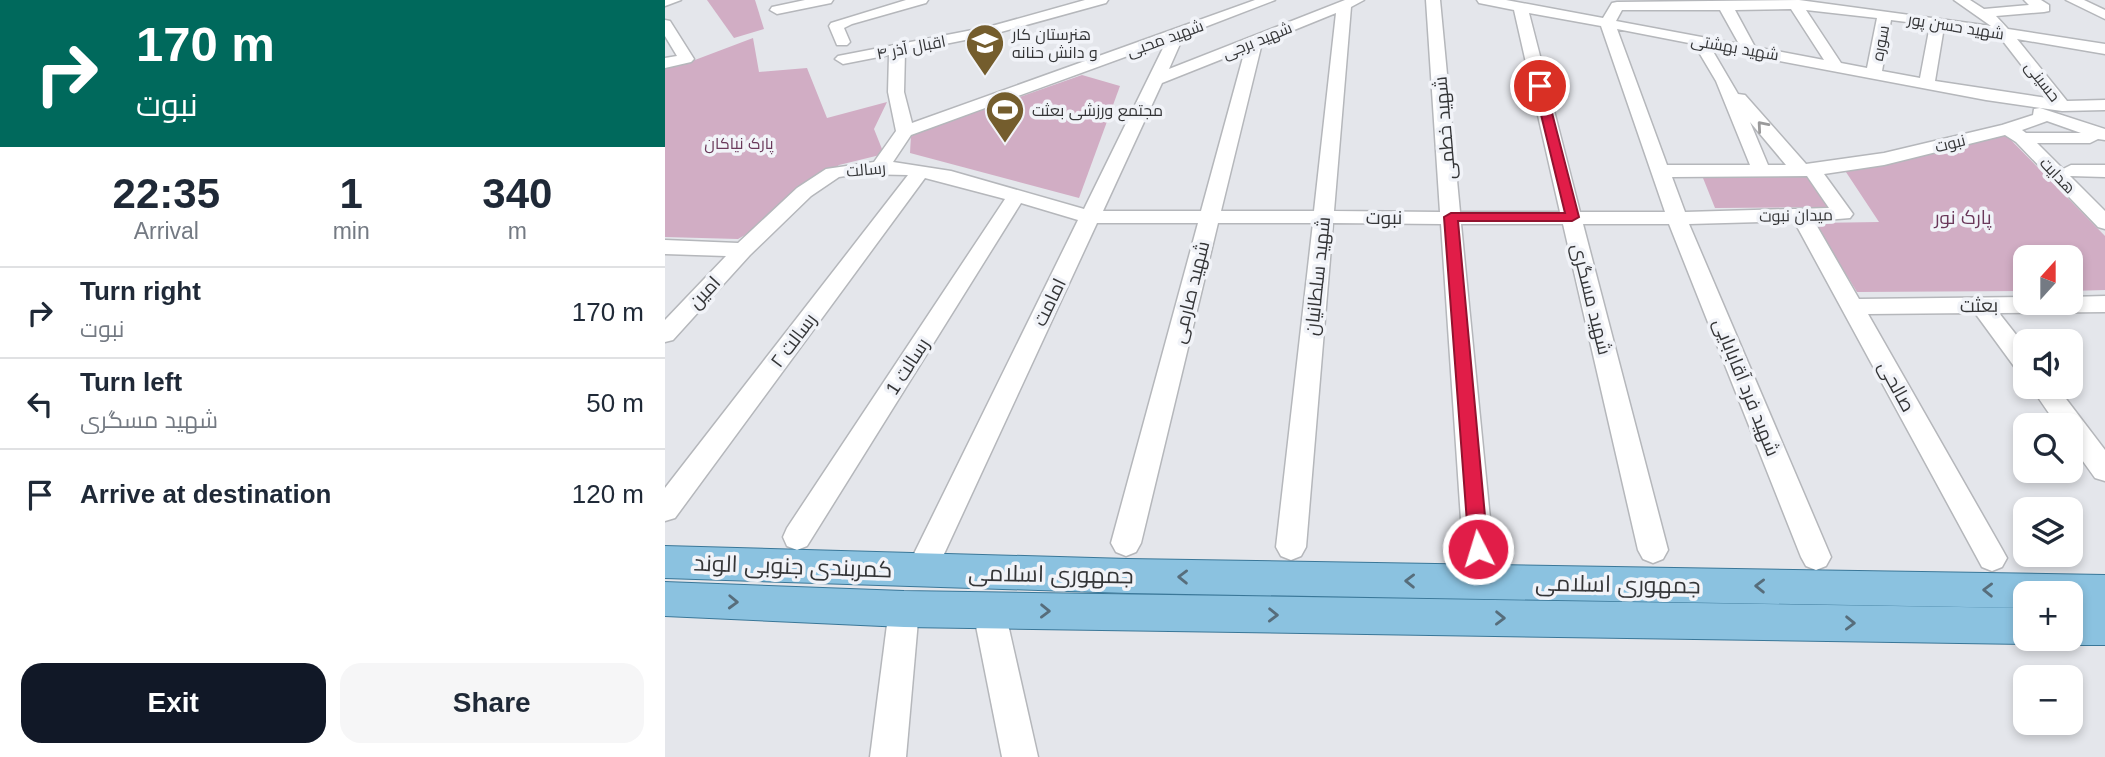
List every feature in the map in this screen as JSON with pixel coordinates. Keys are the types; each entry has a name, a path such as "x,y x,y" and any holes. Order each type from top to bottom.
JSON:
{"main road":[{"name":"کمربندی جنوبی الوند","path":"665,562 921,570"},
{"name":"جمهوری اسلامی","path":"921,570 2105,592"},
{"path":"904,609 921,570"},
{"name":"کمربندی جنوبی الوند","path":"665,599 904,609"},
{"name":"جمهوری اسلامی","path":"904,609 2013,626"},
{"path":"2083,627 2105,627"}],"street":[{"path":"665,2 674,0"},
{"path":"778,11 826,0"},
{"name":"اقبال آذر ۴","path":"843,59 990,31 1101,0"},
{"path":"1226,0 1241,10"},
{"name":"شهید محبی","path":"905,131 1268,0"},
{"name":"شهید خطمی","path":"1433,0 1478,549"},
{"name":"شهید بهشتی","path":"1489,0 1520,7 1565,7 1607,23 1986,95 2062,106 2101,106"},
{"path":"1893,0 1915,18"},
{"name":"حسینی","path":"1961,0 1984,13 2007,34 2062,106"},
{"path":"1984,13 2044,8 2031,0"},
{"path":"2073,0 2105,15"},
{"path":"842,42 836,26 847,20 913,1"},
{"name":"شهید برجی","path":"1155,80 1351,3"},
{"name":"شهید سلطانیان","path":"1291,547 1323,217 1351,3"},
{"name":"شهید حسن پور","path":"1607,23 1617,3 1794,3 1915,18 2105,49"},
{"path":"1794,3 1835,65"},
{"path":"1732,4 1749,49"},
{"name":"شهید مسگری","path":"1520,7 1653,550"},
{"name":"سوره","path":"1874,72 1885,15"},
{"path":"1927,82 1937,22"},
{"path":"665,23 686,59 665,63"},
{"path":"1607,23 1678,218"},
{"name":"امامت","path":"921,570 1178,33"},
{"path":"1699,40 1724,82 1761,170"},
{"name":"شهید صارمی","path":"1126,543 1255,41"},
{"path":"880,167 905,131 896,92 897,50"},
{"path":"1724,82 1806,170"},
{"name":"شهید بهشتی","path":"1986,95 2099,134"},
{"name":"شهید بهشتی","path":"2099,134 2072,116 2101,106"},
{"name":"نبوت","path":"1806,170 1884,159 2015,133 2045,116"},
{"path":"2015,133 2099,134"},
{"name":"هدایت","path":"2015,133 2105,223"},
{"name":"رسالت","path":"743,250 804,192 833,173 858,168 897,167 921,172 1016,195 1090,217"},
{"path":"1661,171 1806,170"},
{"name":"میدان نبوت","path":"1678,218 1843,214 1806,170"},
{"path":"2071,171 2105,171"},
{"name":"رسالت ۲","path":"665,509 921,172"},
{"name":"رسالت 1","path":"797,537 1016,195"},
{"name":"صالحی","path":"1801,215 1991,558"},
{"name":"نبوت","path":"1090,217 1678,218"},
{"name":"شهید فرد آقابابایی","path":"1678,218 1816,557"},
{"path":"665,247 743,250"},
{"name":"امین","path":"665,334 743,250"},
{"name":"بعثت","path":"1853,307 2105,304"},
{"path":"1981,305 2013,347"},
{"path":"2052,399 2105,470"},
{"path":"888,757 904,609"},
{"path":"989,611 1020,757"}],"green space":[{"path":"707,0 755,0 764,29 734,38"},
{"name":"پارک نیاکان","path":"753,38 759,72 807,68 827,118 887,102 874,129 884,154 839,165 763,225 738,239 665,237 665,68 679,66"},
{"name":"مجتمع ورزشی بعثت","path":"1082,75 1120,86 1079,198 910,153 911,135"},
{"name":"پارک نور","path":"2006,135 2105,236 2105,290 2083,291 2083,245 2013,245 2013,291 1857,292 1814,223 1879,222 1842,166"},
{"path":"1808,176 1829,207 1715,208 1703,178"}],"place":[{"name":"هنرستان کار و دانش حنانه","path":"985,77"},
{"name":"مجتمع ورزشی بعثت","path":"1005,144"}],"route":[{"path":"1478,549 1451,217 1572,217 1540,86"}]}
